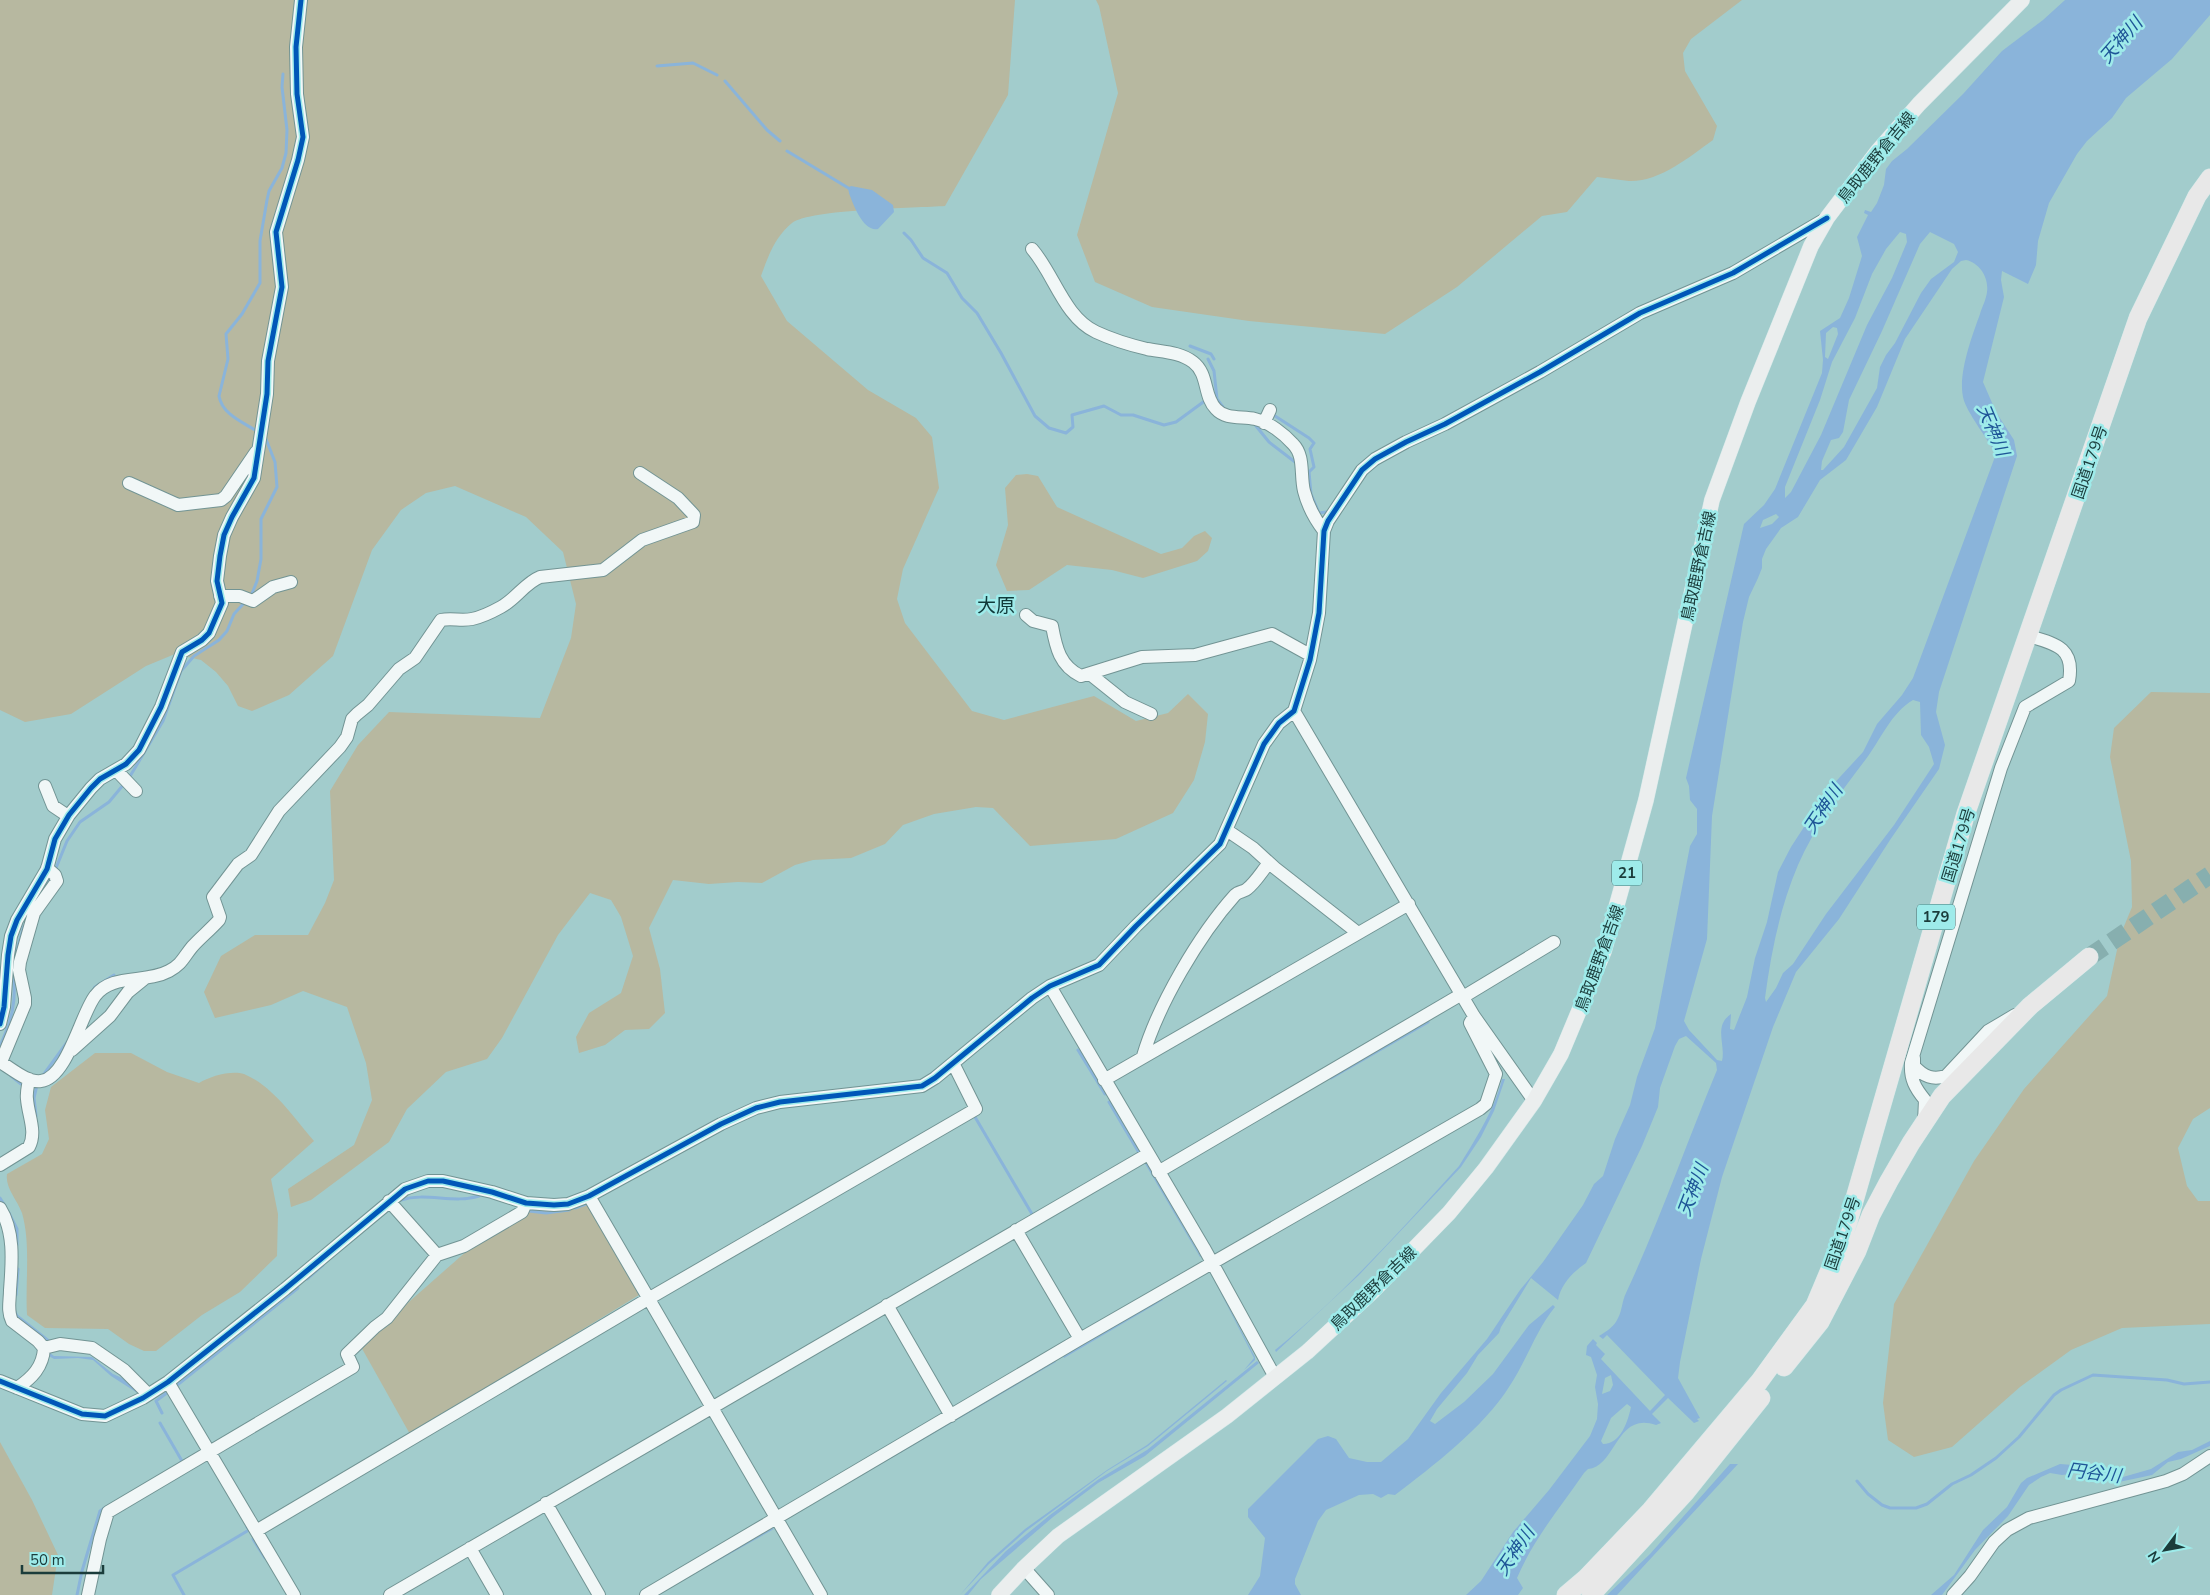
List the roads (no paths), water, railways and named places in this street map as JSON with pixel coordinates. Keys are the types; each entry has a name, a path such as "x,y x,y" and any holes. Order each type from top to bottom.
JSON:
{"highway":[{"name":"国道179号","path":"1566,1595 1586,1578 1651,1510 1759,1382 1814,1305 1844,1236 1966,813 2138,318 2197,196 2210,178"},
{"name":"国道179号","path":"1591,1595 1686,1493 1820,1322 1857,1251 1871,1215 1924,1122 1955,1083 2030,1006 2089,957"}],"main road":[{"name":"鳥取鹿野倉吉線","path":"999,1595 1058,1536 1227,1416 1307,1352 1373,1291 1449,1213 1486,1168 1534,1101 1561,1054 1604,951 1646,800 1712,500 1748,402 1811,246 1827,218 1878,152 1919,104 2022,0"}],"street":[{"path":"0,1024 4,1007 11,936 17,920 47,868 55,839 68,816 100,779 126,764 139,750 161,707 182,652 202,640 209,633 222,603 217,581 224,536 232,517 254,478 267,394 268,361 282,287 276,232 303,137 298,94 296,47 301,0"},
{"path":"0,1381 82,1414 105,1416 168,1382 405,1189 428,1181 443,1181 492,1192 526,1203 568,1204 589,1196 721,1124 756,1108 780,1102 922,1086 954,1065 1032,998 1050,986 1099,965 1220,844 1228,830 1251,770 1264,744 1280,723 1294,711 1310,655 1319,613 1324,531 1328,521 1358,476 1376,459 1540,372 1640,313 1733,273 1827,218"},
{"path":"1032,249 1043,261 1073,313 1095,332 1146,348 1183,356 1195,363 1203,374 1215,409 1226,416 1258,419 1282,432 1295,446 1302,461 1304,489 1312,516 1324,531"},
{"path":"1264,423 1270,410"},
{"path":"129,483 178,505 221,500 226,496 257,450"},
{"path":"68,1054 95,996 111,983 160,976 180,965 191,948 219,920 220,917 213,897 216,892 230,878 238,864 251,855 279,811 340,747 347,737 352,719 368,705 399,670 415,658 441,620 472,619 486,615 516,597 532,580 540,576 604,570 642,540 692,522 694,515 678,498 640,473"},
{"path":"220,596 240,596 253,601 269,590 291,582"},
{"path":"1026,615 1032,621 1052,626 1057,650 1071,671 1081,676 1142,657 1195,655 1272,634 1310,655"},
{"path":"1924,1122 1925,1100 1914,1086 1910,1074 1914,1050 2001,768 2025,707 2069,681 2072,666 2068,655 2054,644 2029,636"},
{"path":"1090,674 1128,704 1151,714"},
{"path":"1294,711 1474,1016 1534,1101"},
{"path":"116,770 136,791"},
{"path":"45,786 53,806 68,816"},
{"path":"1228,830 1358,933"},
{"path":"1143,1056 1150,1030 1175,982 1236,893 1246,891 1269,863"},
{"path":"47,868 58,878 33,917 20,970 25,1004 1,1062 29,1079 41,1081 48,1078 68,1054 110,1016 128,992 144,979"},
{"path":"1104,1080 1409,904"},
{"path":"1158,1172 1554,942"},
{"path":"1050,986 1212,1264 1275,1377"},
{"path":"1914,1050 1914,1066 1918,1071 1927,1077 1937,1079 1946,1076 1988,1031 2030,1006"},
{"path":"646,1595 1486,1104 1496,1074 1470,1023 1474,1016"},
{"path":"256,1531 648,1299 976,1109 954,1065"},
{"path":"0,1165 29,1147 32,1142 33,1134 26,1098 29,1079"},
{"path":"390,1595 1148,1154"},
{"path":"589,1196 821,1595"},
{"path":"389,1201 436,1255"},
{"path":"88,1595 108,1512 353,1367 348,1354 375,1327 387,1318 436,1255 455,1251 522,1212 526,1203"},
{"path":"0,1208 10,1227 12,1269 8,1310 10,1317 12,1321 44,1348"},
{"path":"1016,1230 1080,1340"},
{"path":"887,1305 951,1416"},
{"path":"44,1348 60,1344 92,1348 124,1370 148,1394"},
{"path":"17,1388 41,1366 44,1348"},
{"path":"168,1382 294,1595"},
{"path":"1958,1593 1994,1542 2007,1530 2029,1518 2166,1481 2183,1474 2210,1456"},
{"path":"546,1503 599,1595"},
{"path":"470,1548 497,1595"},
{"path":"1024,1568 1048,1595"}],"water":[{"name":"天神川","path":"2065,0 2210,0 2210,15 2172,59 2126,98 2112,118 2087,141 2077,154 2049,203 2038,241 2036,265 2028,284 2002,271 2001,280 2004,297 1983,382 1996,412 2014,440 2017,456 1939,692 1936,712 1945,745 1939,769 1839,919 1796,972 1773,1027 1722,1177 1701,1259 1680,1362 1678,1378 1700,1418 1697,1419 1699,1421 1694,1423 1668,1398 1652,1414 1661,1423 1656,1425 1643,1423 1632,1426 1624,1432 1605,1459 1584,1473 1531,1550 1517,1578 1523,1588 1518,1595 1466,1595 1481,1581 1513,1532 1549,1490 1590,1436 1597,1419 1598,1404 1595,1387 1597,1375 1591,1357 1586,1355 1587,1346 1593,1339 1605,1354 1601,1359 1650,1411 1665,1395 1607,1335 1603,1339 1599,1336 1612,1326 1619,1315 1717,1070 1716,1063 1686,1036 1679,1039 1675,1046 1660,1088 1658,1107 1642,1146 1586,1263 1568,1279 1558,1300 1531,1278 1499,1333 1478,1355 1467,1373 1437,1409 1430,1421 1435,1424 1464,1402 1493,1374 1529,1325 1553,1305 1555,1307 1542,1326 1509,1387 1498,1402 1472,1432 1395,1495 1388,1494 1381,1498 1373,1494 1359,1495 1326,1510 1318,1521 1295,1579 1295,1584 1301,1595 1248,1595 1260,1576 1265,1538 1248,1517 1248,1509 1318,1439 1328,1436 1336,1439 1349,1458 1367,1462 1381,1462 1408,1439 1441,1393 1487,1339 1520,1290 1543,1262 1583,1205 1594,1184 1603,1176 1615,1139 1630,1105 1637,1077 1655,1028 1690,846 1697,834 1697,809 1690,800 1689,786 1686,778 1744,524 1764,505 1775,489 1822,373 1823,360 1820,331 1840,318 1849,298 1862,256 1857,237 1868,215 1864,213 1865,210 1871,212 1877,203 1884,185 1886,169 1892,161 1907,149 1963,94 2002,51 2043,20","holes":["1900,232 1906,234 1907,242 1892,278 1867,325 1821,435 1791,492 1785,498 1785,487 1820,400 1832,362 1855,318 1872,274 1886,249","1930,232 1954,244 1958,252 1954,262 1931,279 1921,293 1895,343 1886,355 1880,367 1877,388 1844,447 1821,470 1822,461 1831,440 1839,438 1843,432 1849,400 1920,244","1966,260 1975,264 1983,272 1987,282 1986,295 1964,366 1962,388 1968,410 1996,454 1913,678 1902,695 1877,724 1863,752 1828,790 1791,847 1778,872 1767,922 1755,958 1747,997 1734,1030 1730,1029 1731,1014 1723,1024 1721,1030 1722,1061 1717,1060 1689,1030 1684,1021 1707,939 1712,816 1743,622 1749,597 1762,568 1762,559 1766,549 1781,528 1798,517 1820,480 1846,460 1877,407 1905,339 1952,269 1961,261","1833,327 1837,328 1838,334 1828,359 1825,357 1826,333","1776,514 1779,517 1772,524 1760,528 1763,520","1913,700 1920,702 1921,735 1929,747 1934,764 1894,825 1826,914 1793,964 1783,973 1776,988 1766,1002 1767,981 1773,947 1786,897 1798,865 1812,837 1829,810 1898,712","1611,1375 1613,1385 1610,1391 1602,1394 1605,1378","1627,1404 1631,1407 1626,1425 1619,1436 1609,1443 1603,1444 1601,1441 1611,1418"]},
{"path":"851,186 872,190 893,205 894,212 878,229 868,226 859,216 849,193 848,188"},
{"path":"1502,1079 1505,1079 1494,1111 1481,1137 1461,1167 1359,1275 1276,1352 1275,1350 1324,1307 1370,1262 1459,1166 1490,1113"},
{"path":"1144,1162 1146,1162 1201,1257 1200,1257"},
{"path":"1210,1272 1255,1357 1255,1360 1244,1370 1254,1358"},
{"path":"1163,1300 1064,1358 1063,1356"},
{"path":"50,1353 54,1356 92,1357 113,1374 129,1381 139,1394 111,1376 93,1360 78,1358 54,1359 47,1355"},
{"path":"1056,1361 1056,1362 785,1520"},
{"path":"1257,1361 1259,1363 1145,1456 1098,1483 1053,1517 981,1579 968,1595 964,1595 1006,1551 1050,1515 1099,1479 1147,1450"},
{"path":"1226,1380 1148,1446 1107,1471 1026,1531 989,1564 960,1595 988,1562 1025,1529 1107,1470 1147,1445"},
{"path":"2210,1441 2210,1446 2181,1459 2168,1462 2152,1475 2119,1482 2112,1481 2099,1473 2089,1471 2062,1475 2050,1473 2041,1477 2029,1485 2008,1516 1975,1550 1942,1595 1931,1595 1954,1575 1983,1530 2007,1507 2021,1483 2027,1478 2060,1464 2099,1467 2123,1477 2151,1469 2178,1452 2192,1450"},
{"path":"1730,1464 1738,1464 1617,1595 1607,1595 1650,1554"},
{"path":"773,1528 774,1529 657,1595"}],"waterway":[{"path":"657,66 693,63 717,75"},
{"path":"255,430 228,413 219,396 228,359 226,334 242,314 260,283 260,241 267,200 269,191 282,168 286,153 287,130 282,87 283,74"},
{"path":"725,81 767,130 780,141"},
{"path":"787,151 850,189"},
{"path":"904,233 923,258 947,273 962,298 977,313 1035,416 1049,428 1066,433 1073,427 1072,415 1104,406 1121,415 1133,415 1164,425 1176,422 1206,400"},
{"path":"1190,346 1211,354 1214,359"},
{"path":"1208,359 1214,371 1217,399 1223,407"},
{"path":"1272,414 1314,443 1310,449 1314,467 1309,472 1311,494 1319,513 1326,512"},
{"path":"1256,426 1269,442 1295,462"},
{"path":"251,596 257,581 261,559 261,519 277,487 275,462 264,434"},
{"path":"129,778 163,721 181,671 194,656 219,640 227,631 234,614 245,602"},
{"path":"56,868 67,841 80,822 109,802 124,784"},
{"path":"42,892 49,879"},
{"path":"13,963 24,926"},
{"path":"0,1046 8,1027 14,1001 13,972"},
{"path":"93,991 95,987 114,975"},
{"path":"1331,1078 1428,1022"},
{"path":"44,1074 68,1041"},
{"path":"1078,1050 1105,1094"},
{"path":"11,1076 21,1084"},
{"path":"36,1116 34,1098 37,1085"},
{"path":"1109,1102 1138,1151"},
{"path":"975,1117 1032,1214"},
{"path":"401,1200 420,1197 460,1199 479,1196"},
{"path":"0,1198 5,1206"},
{"path":"575,1208 586,1204"},
{"path":"529,1211 546,1213 569,1210"},
{"path":"9,1213 17,1229 17,1245"},
{"path":"307,1279 323,1265"},
{"path":"16,1295 18,1269"},
{"path":"176,1386 298,1288"},
{"path":"15,1312 17,1316 50,1342"},
{"path":"1857,1481 1868,1494 1882,1505 1890,1508 1916,1508 1927,1504 1952,1484 1971,1475 1996,1458 2019,1437 2054,1395 2093,1375 2167,1380 2184,1384 2210,1382"},
{"path":"162,1413 156,1401 168,1392"},
{"path":"160,1423 182,1461 180,1463"},
{"path":"77,1595 82,1571 100,1511 106,1507"},
{"path":"184,1595 173,1575 249,1530 247,1527"},
{"path":"253,1539 265,1558"}],"tunnel":[{"path":"2089,957 2210,875"}],"district":[{"name":"大原","path":"996,605"}],"water label":[{"name":"円谷川","path":"2094,1473"}]}
